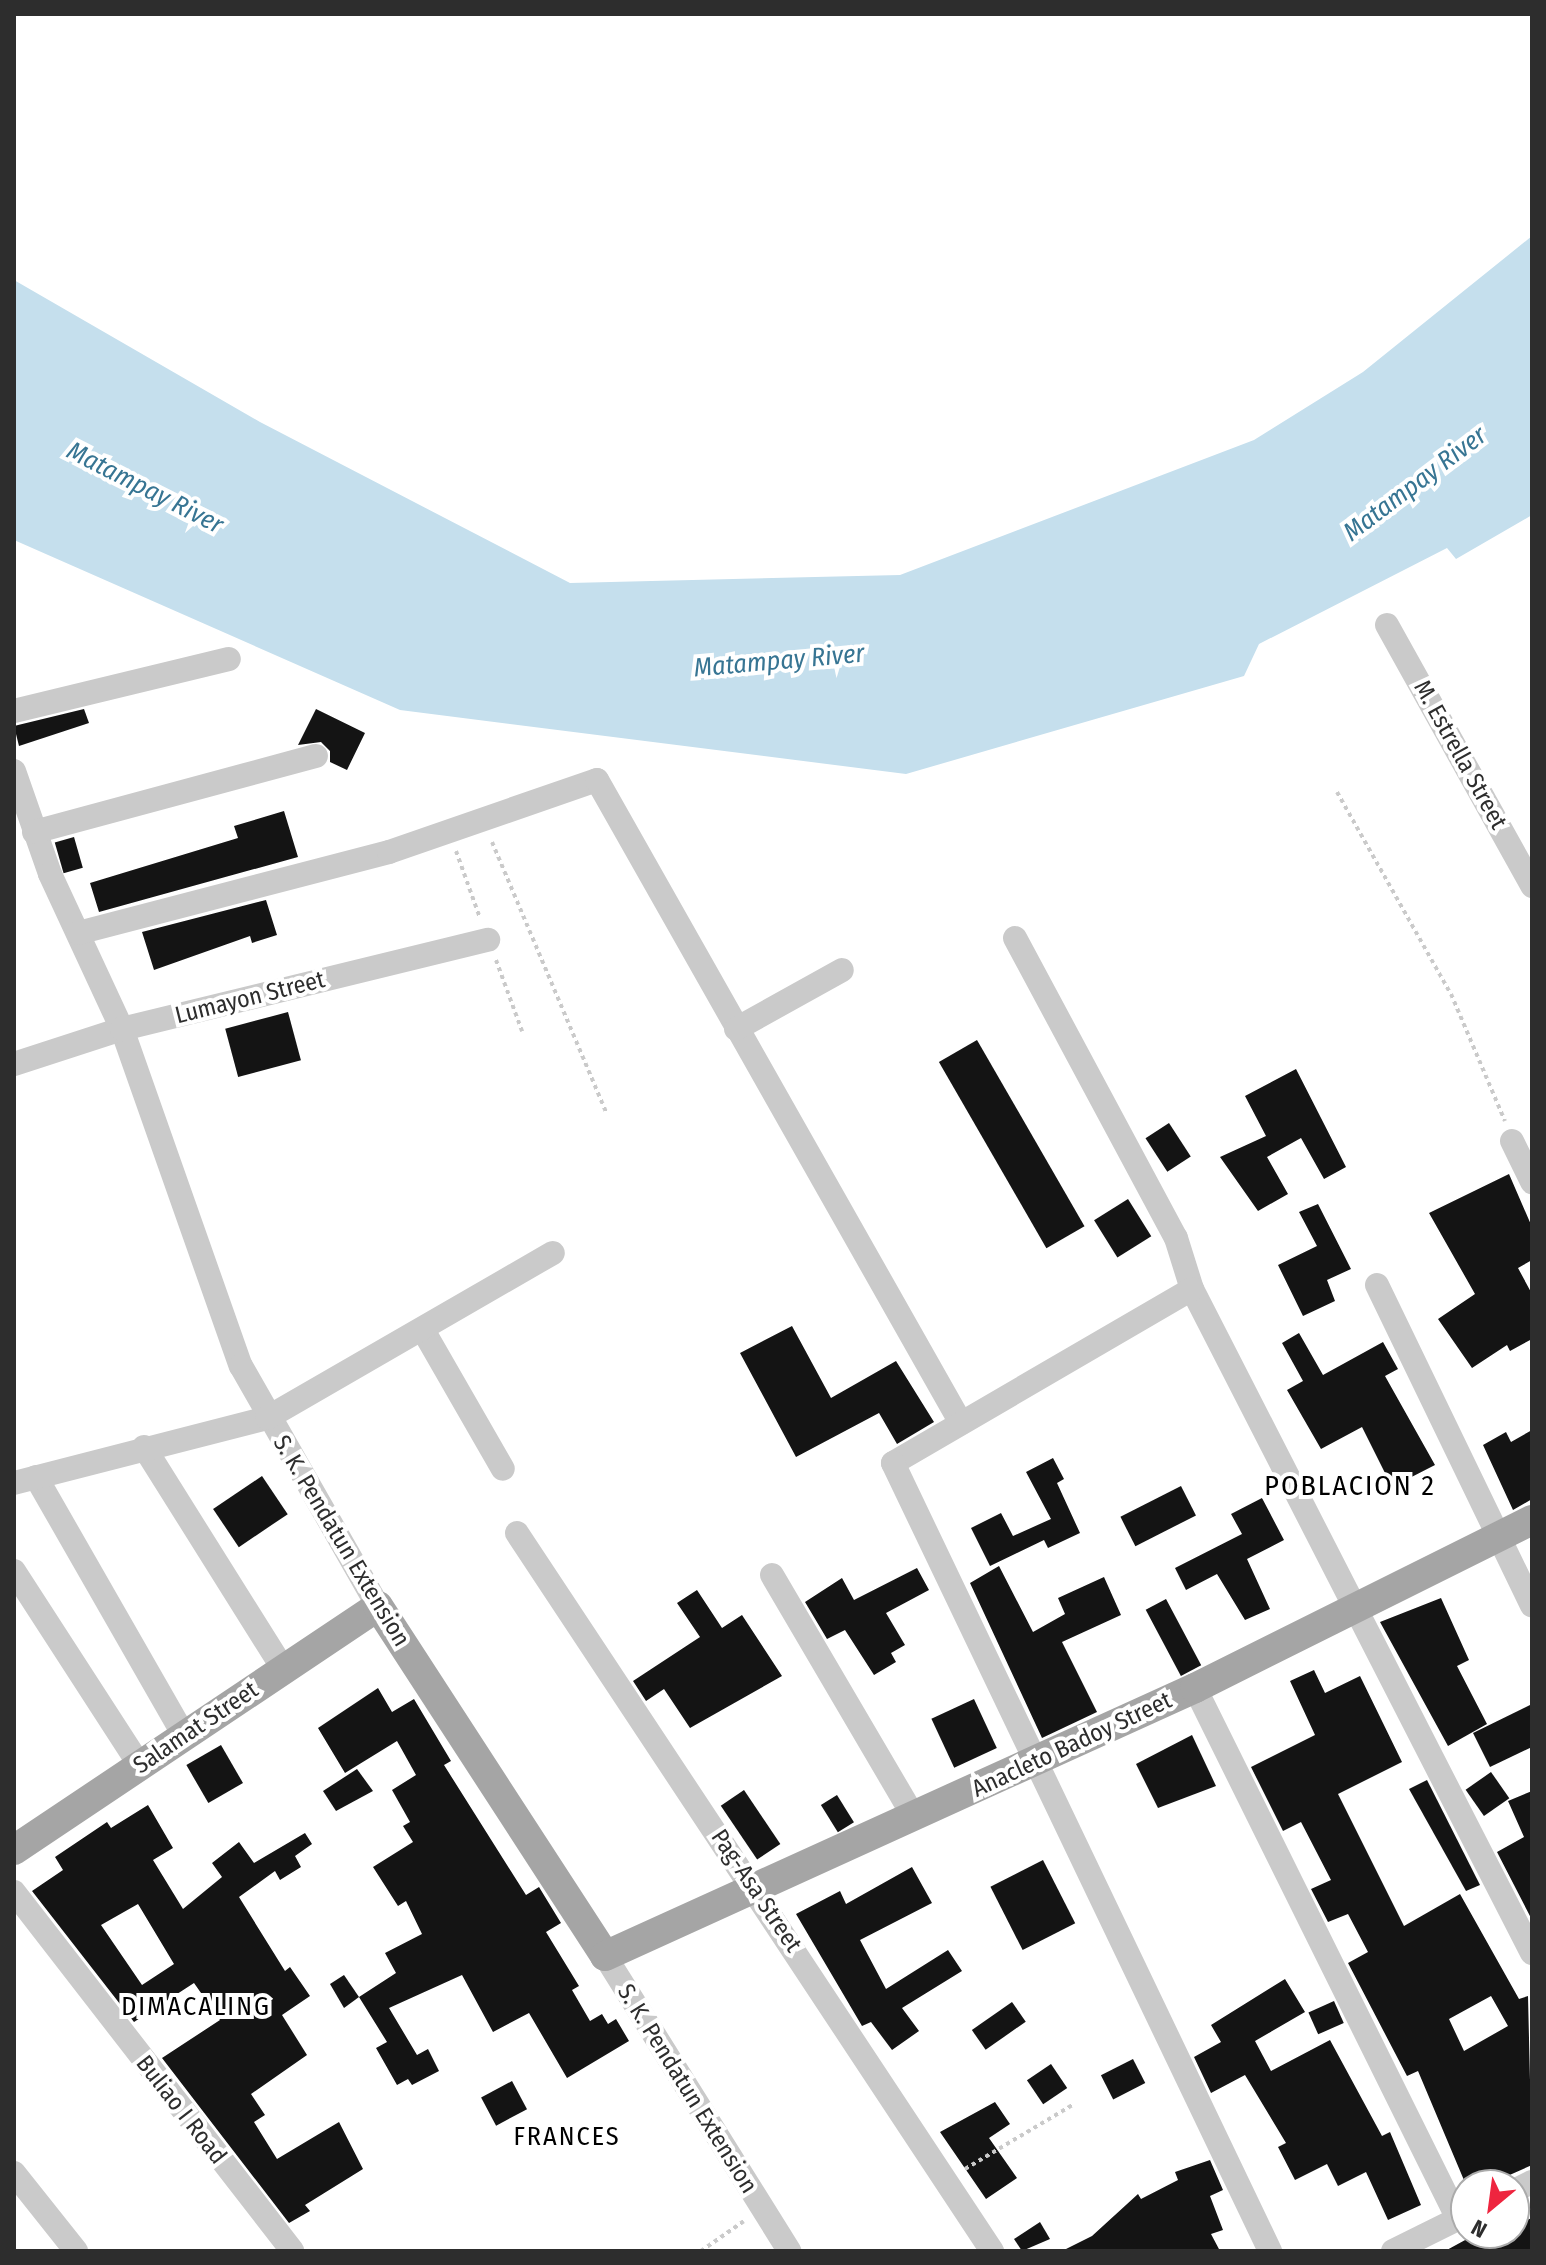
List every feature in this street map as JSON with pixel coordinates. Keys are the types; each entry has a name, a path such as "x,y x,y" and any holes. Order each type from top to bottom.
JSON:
{"main road":[{"name":"Anacleto Badoy Street","path":"605,1956 757,1890 1195,1688 1532,1520"},
{"name":"Salamat Street","path":"14,1850 378,1606"},
{"name":"S. K. Pendatun Extension","path":"378,1606 605,1956"}],"street":[{"name":"M. Estrella Street","path":"1387,625 1532,886"},
{"path":"14,711 229,659"},
{"path":"34,832 316,756"},
{"name":"S. K. Pendatun Extension","path":"14,771 34,832 122,1029 210,1285 267,1418 378,1606"},
{"path":"78,933 484,823 597,780 961,1423"},
{"path":"1015,938 1176,1238 1192,1289 1532,1953"},
{"name":"Lumayon Street","path":"14,1064 122,1029 488,940"},
{"path":"736,1029 842,970"},
{"path":"1512,1141 1532,1182"},
{"path":"184,1735 25,1480 144,1447 267,1418 553,1253"},
{"path":"1377,1285 1532,1605"},
{"path":"1192,1289 893,1463 1270,2251"},
{"path":"423,1330 503,1469"},
{"path":"144,1447 283,1669"},
{"name":"Pag-Asa Street","path":"517,1533 757,1890 992,2251"},
{"path":"14,1571 140,1766"},
{"path":"772,1575 914,1817"},
{"path":"1195,1688 1450,2193"},
{"name":"Buliao I Road","path":"14,1892 292,2251"},
{"name":"S. K. Pendatun Extension","path":"605,1956 789,2251"},
{"path":"14,2173 76,2251"},
{"path":"1393,2251 1450,2223"}],"path":[{"path":"1337,792 1451,994 1481,1056 1512,1141"},
{"path":"484,823 606,1112"},
{"path":"946,2180 1074,2104"},
{"path":"701,2251 762,2208"}],"water":[{"name":"Matampay River","path":"1532,236 1532,515 1456,559 1447,548 1259,644 1244,676 906,774 400,710 14,540 14,280 260,422 570,583 900,575 1254,440 1363,372"}],"building":[{"path":"84,709 89,723 19,746 14,726"},
{"path":"316,709 365,733 347,770 330,762 330,751 321,742 298,745"},
{"path":"284,811 298,857 99,912 90,883 238,838 234,826"},
{"path":"74,837 83,868 64,873 55,843"},
{"path":"266,900 277,935 252,943 250,936 154,970 142,932"},
{"path":"288,1012 301,1060 238,1077 225,1029"},
{"path":"977,1040 1084,1226 1046,1248 939,1062"},
{"path":"1296,1069 1346,1167 1324,1179 1301,1138 1267,1157 1288,1194 1258,1211 1220,1157 1266,1136 1245,1096"},
{"path":"1169,1123 1191,1157 1167,1172 1146,1138"},
{"path":"1509,1174 1532,1227 1532,1260 1518,1268 1532,1294 1532,1339 1510,1351 1507,1345 1472,1368 1438,1319 1475,1294 1429,1213"},
{"path":"1128,1199 1151,1236 1117,1258 1094,1220"},
{"path":"1318,1204 1351,1269 1327,1280 1335,1301 1303,1316 1278,1265 1317,1246 1299,1212"},
{"path":"792,1326 831,1398 896,1361 934,1422 897,1444 879,1413 796,1457 740,1353"},
{"path":"1299,1333 1323,1375 1383,1342 1398,1369 1385,1376 1435,1465 1392,1487 1362,1427 1321,1449 1287,1390 1303,1381 1282,1343"},
{"path":"1532,1430 1532,1499 1513,1510 1483,1445 1506,1432 1511,1442"},
{"path":"1053,1458 1064,1479 1057,1483 1080,1533 1048,1548 1044,1540 990,1566 971,1528 1001,1513 1013,1536 1051,1519 1026,1472"},
{"path":"262,1476 288,1514 239,1547 213,1509"},
{"path":"1181,1486 1196,1515 1135,1546 1120,1517"},
{"path":"1262,1498 1284,1540 1247,1559 1270,1609 1245,1620 1217,1574 1186,1590 1175,1568 1242,1534 1231,1514"},
{"path":"999,1566 1033,1632 1065,1614 1058,1598 1104,1577 1121,1615 1062,1642 1097,1712 1042,1738 970,1583"},
{"path":"917,1568 929,1590 886,1613 905,1645 891,1653 896,1662 874,1675 845,1630 827,1639 805,1602 842,1578 854,1600"},
{"path":"697,1590 722,1628 742,1615 782,1676 690,1728 664,1689 646,1701 633,1681 700,1637 677,1603"},
{"path":"1441,1598 1469,1660 1457,1666 1487,1724 1448,1746 1380,1622"},
{"path":"1166,1599 1201,1665 1181,1676 1146,1610"},
{"path":"1314,1670 1325,1693 1360,1676 1402,1762 1338,1794 1404,1926 1460,1894 1519,1999 1528,1996 1532,2165 1523,2169 1459,2169 1418,2071 1407,2076 1348,1963 1368,1952 1348,1914 1328,1922 1311,1889 1331,1880 1301,1822 1283,1831 1251,1767 1315,1735 1290,1681","holes":["1491,1996 1508,2026 1464,2051 1449,2019"]},
{"path":"378,1688 392,1712 414,1699 451,1761 444,1765 526,1895 539,1887 561,1923 546,1932 579,1986 572,1990 590,2021 602,2014 608,2024 616,2019 629,2041 567,2078 529,2013 493,2032 462,1975 389,2008 417,2055 428,2049 439,2071 412,2085 408,2079 397,2085 376,2048 387,2042 359,1997 396,1973 385,1953 422,1934 406,1901 398,1906 373,1867 413,1842 403,1826 410,1822 392,1790 416,1775 397,1741 345,1773 318,1728"},
{"path":"974,1699 997,1748 954,1768 931,1719"},
{"path":"1532,1704 1532,1747 1490,1767 1473,1733"},
{"path":"1192,1735 1216,1786 1158,1808 1136,1764"},
{"path":"221,1745 243,1783 208,1803 186,1765"},
{"path":"357,1769 373,1791 336,1811 323,1791"},
{"path":"1491,1772 1509,1798 1484,1816 1466,1790"},
{"path":"1427,1780 1480,1885 1466,1891 1409,1789"},
{"path":"744,1790 780,1844 757,1860 721,1806"},
{"path":"1532,1791 1532,1920 1497,1852 1524,1837 1508,1801"},
{"path":"837,1795 854,1822 838,1832 821,1805"},
{"path":"148,1805 173,1848 153,1860 183,1909 222,1877 212,1863 239,1842 254,1863 305,1833 312,1844 295,1856 301,1867 280,1880 275,1871 239,1897 285,1971 290,1967 310,1996 282,2015 307,2055 251,2094 265,2115 254,2122 277,2159 339,2122 363,2169 305,2205 310,2211 289,2223 162,2058 220,2020 194,1983 134,2022 32,1891 63,1870 55,1857 107,1822 111,1828","holes":["138,1904 174,1964 142,1985 101,1925"]},
{"path":"1043,1860 1075,1923 1023,1950 990,1887"},
{"path":"912,1867 932,1903 860,1940 886,1989 948,1950 962,1971 902,2008 919,2031 892,2050 871,2022 862,2026 796,1914 840,1891 846,1904"},
{"path":"344,1975 359,1997 344,2008 330,1984"},
{"path":"1285,1979 1305,2012 1255,2041 1271,2071 1330,2040 1382,2136 1390,2132 1421,2205 1388,2220 1366,2172 1338,2186 1327,2164 1295,2180 1278,2147 1286,2143 1245,2075 1211,2093 1194,2057 1221,2042 1211,2025"},
{"path":"1334,2001 1344,2023 1318,2034 1308,2012"},
{"path":"1012,2002 1026,2022 986,2050 972,2030"},
{"path":"1133,2059 1145,2083 1113,2099 1101,2075"},
{"path":"1051,2064 1067,2088 1043,2104 1027,2080"},
{"path":"512,2081 527,2109 496,2126 481,2097"},
{"path":"995,2102 1010,2124 989,2138 1017,2178 986,2199 940,2132"},
{"path":"1210,2160 1223,2190 1210,2196 1223,2230 1211,2234 1220,2251 1062,2251 1092,2236 1138,2194 1141,2199 1178,2180 1175,2172"},
{"path":"1530,2219 1532,2251 1445,2251 1450,2248 1530,2249"},
{"path":"1040,2222 1050,2239 1022,2251 1014,2239"}],"district":[{"name":"POBLACION 2","path":"1350,1486"},
{"name":"DIMACALING","path":"196,2007"},
{"name":"FRANCES","path":"567,2137"}]}
